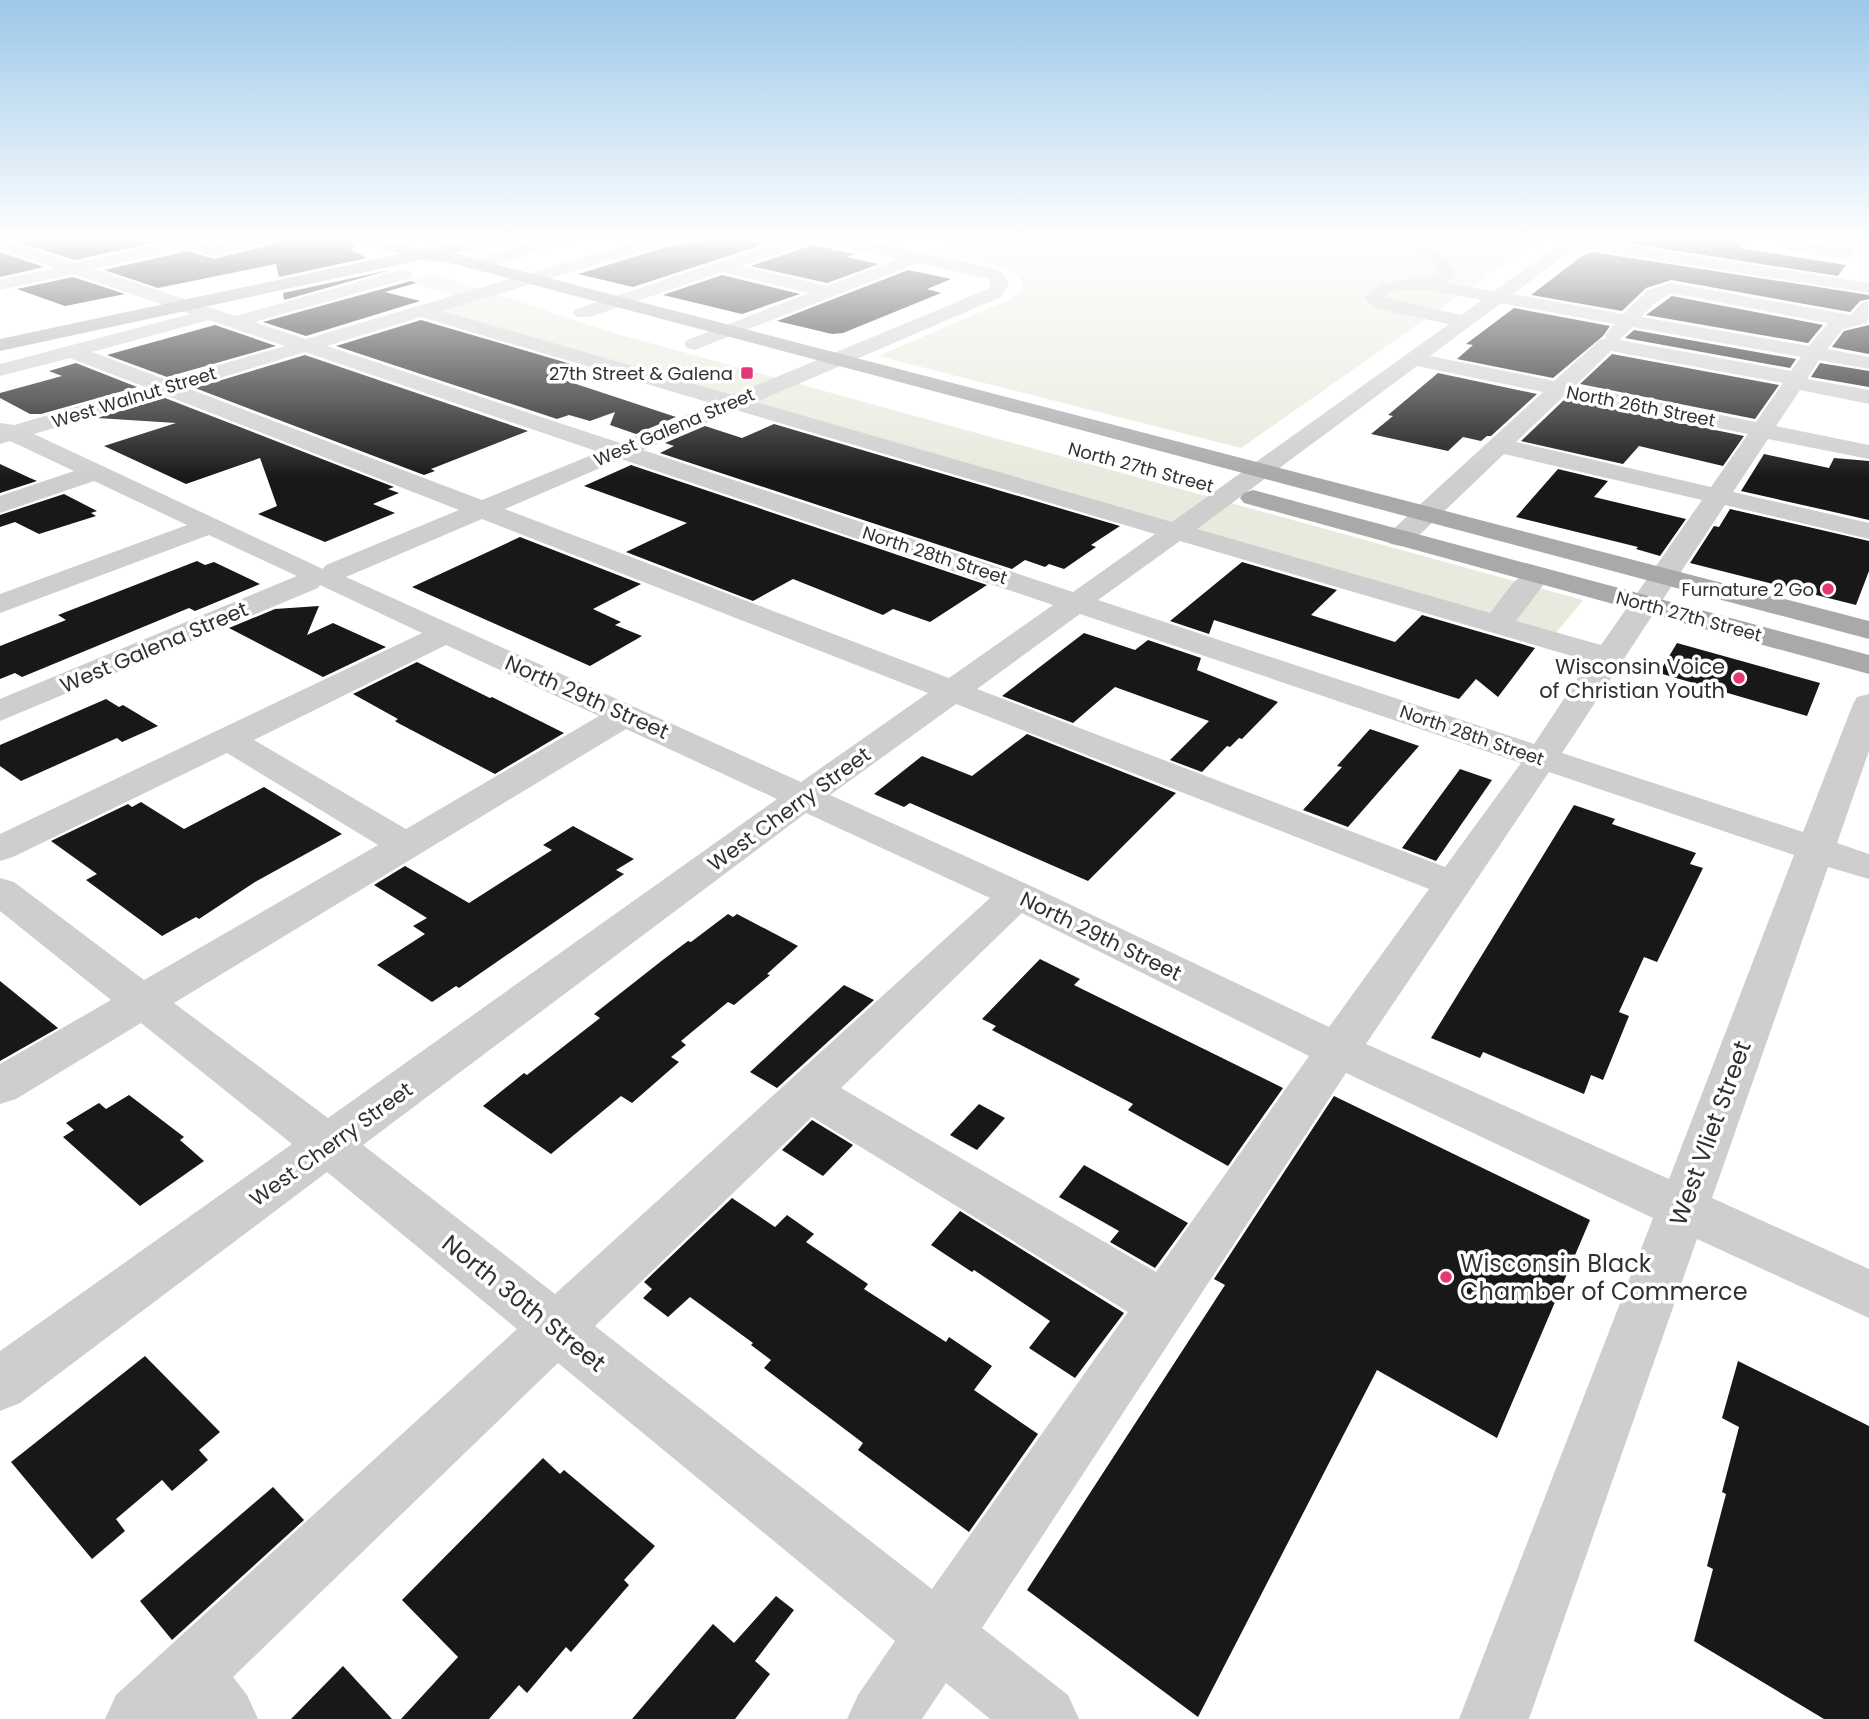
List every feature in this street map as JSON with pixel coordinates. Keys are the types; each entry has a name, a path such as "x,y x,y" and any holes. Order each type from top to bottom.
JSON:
{"main road":[{"path":"0,329 56,317"},
{"path":"0,345 131,317"},
{"path":"597,317 620,324"},
{"name":"North 27th Street","path":"680,317 839,357 1401,538 1537,575 1655,597 1869,630"},
{"path":"688,342 719,351"},
{"path":"766,364 864,391"},
{"name":"North 27th Street","path":"1231,483 1423,515 1655,597 1869,665"},
{"path":"1655,597 1869,643"}],"street":[{"path":"0,369 198,317"},
{"name":"North 28th Street","path":"220,317 1869,867"},
{"path":"234,322 251,317"},
{"path":"383,317 392,320"},
{"name":"West Walnut Street","path":"4,433 401,317"},
{"path":"442,317 1608,657"},
{"path":"688,342 763,317"},
{"name":"West Galena Street","path":"0,711 936,317"},
{"path":"1445,317 1464,321"},
{"name":"West Cherry Street","path":"0,1384 804,797 1175,530 1231,483 1469,317"},
{"path":"1615,317 1802,372 1869,397"},
{"path":"1401,538 1633,317"},
{"path":"882,1719 1337,1050 1541,759 1608,657 1655,597 1802,372 1836,325 1847,317"},
{"path":"1607,344 1802,372 1869,363"},
{"path":"71,351 1453,884"},
{"name":"North 26th Street","path":"1412,359 1869,453"},
{"name":"North 29th Street","path":"4,433 96,472 627,714 1017,895 1337,1050 1869,1294"},
{"path":"1497,446 1869,531"},
{"path":"0,505 96,472"},
{"path":"0,604 212,525"},
{"path":"1497,624 1537,575"},
{"path":"0,849 447,633"},
{"name":"West Vliet Street","path":"1494,1719 1869,704"},
{"path":"0,1086 627,714"},
{"path":"228,739 406,845"},
{"name":"North 30th Street","path":"0,891 328,1146 1044,1719"},
{"path":"183,1705 557,1329 1017,895"},
{"path":"809,1091 1164,1305"}],"shaded area":[{"path":"461,317 566,317 610,332 1583,600 1555,634"},
{"path":"968,317 1428,317 1241,448 878,356"}],"building":[{"path":"280,317 367,317 306,336 263,322"},
{"path":"787,317 882,317 843,333 832,334 777,321"},
{"path":"1502,317 1563,317 1610,326 1603,336 1553,378 1457,359 1473,345 1466,344"},
{"path":"1659,317 1782,317 1823,325 1808,343"},
{"path":"421,320 588,369 561,379 676,417 636,434 610,425 615,412 590,421 569,415 557,419 336,346"},
{"path":"215,325 276,346 167,377 107,355"},
{"path":"1869,325 1869,354 1832,347 1844,331"},
{"path":"1634,330 1796,359 1790,368 1625,338"},
{"path":"1612,354 1779,385 1755,419 1580,384"},
{"path":"305,355 528,431 431,469 435,471 424,475 195,388"},
{"path":"76,363 137,387 41,414 30,414 0,398 0,393 62,376 49,371"},
{"path":"1820,363 1869,371 1869,387 1811,377"},
{"path":"1438,373 1537,394 1491,436 1481,441 1463,437 1448,451 1371,434 1393,416 1388,415"},
{"path":"165,398 394,487 388,489 399,493 373,504 395,513 325,542 258,514 277,506 260,458 186,484 104,446 176,423 97,418"},
{"path":"1565,399 1744,436 1723,466 1639,446 1623,464 1521,441"},
{"path":"774,424 1120,526 1091,545 1096,547 1064,569 1049,564 1045,567 1025,560 1012,569 660,453 674,446 665,443 705,426 742,438"},
{"path":"1764,454 1829,468 1834,458 1869,461 1869,520 1741,491"},
{"path":"0,464 30,478 37,481 0,493"},
{"path":"631,465 987,585 930,622 893,609 883,615 793,579 753,601 626,552 687,523 584,486"},
{"path":"1558,469 1608,481 1594,497 1686,519 1660,556 1636,549 1638,547 1516,517"},
{"path":"64,494 97,511 91,513 96,516 39,534 15,522 0,527 0,515"},
{"path":"1730,509 1869,541 1869,571 1856,605 1690,563 1714,526 1719,527"},
{"path":"520,537 641,584 593,609 621,622 615,625 642,636 590,666 412,587"},
{"path":"197,561 205,565 214,562 260,584 195,611 189,608 22,677 15,673 0,679 0,646 66,620 58,615"},
{"path":"1242,562 1337,590 1311,615 1395,642 1422,615 1535,648 1498,697 1476,679 1459,699 1214,620 1209,634 1170,621"},
{"path":"319,606 307,635 333,623 386,647 323,677 229,628 275,609"},
{"path":"1084,633 1135,650 1148,640 1201,658 1197,670 1278,702 1242,739 1239,738 1230,747 1227,746 1202,772 1170,760 1209,721 1115,687 1073,723 1002,696"},
{"name":"Wisconsin Voice of Christian Youth","path":"1677,643 1820,683 1807,716 1659,673"},
{"path":"417,662 564,733 495,774 398,723 395,721 398,719 353,694"},
{"path":"106,699 119,707 123,705 158,726 122,742 117,738 21,781 0,766 0,745"},
{"path":"1370,729 1419,746 1348,827 1303,810 1342,767 1337,766"},
{"path":"1027,734 1176,793 1088,881 910,803 904,807 874,794 922,756 972,776"},
{"path":"1460,769 1492,780 1436,861 1402,848"},
{"path":"264,787 342,834 255,882 199,919 196,917 162,936 86,880 97,874 51,841 128,804 132,807 141,802 184,829"},
{"path":"1574,805 1615,819 1612,824 1696,853 1690,864 1703,868 1657,962 1644,957 1619,1012 1629,1016 1603,1080 1591,1075 1584,1094 1483,1052 1480,1058 1431,1038"},
{"path":"573,826 634,859 616,870 624,874 459,988 456,986 432,1002 377,965 425,934 413,926 427,918 374,885 405,866 469,903 552,850 543,845"},
{"path":"728,914 733,917 737,914 798,946 767,974 770,975 734,1005 728,1002 681,1041 686,1045 671,1057 679,1062 632,1103 621,1096 551,1154 483,1106 600,1018 594,1014 664,959"},
{"path":"1040,959 1080,979 1074,985 1283,1088 1228,1166 1128,1110 1133,1104 992,1030 996,1026 982,1019"},
{"path":"0,981 58,1028 0,1061"},
{"path":"844,985 874,1000 777,1088 750,1072"},
{"path":"129,1095 184,1137 180,1140 204,1161 140,1206 63,1137 74,1130 66,1123 99,1103 106,1109"},
{"path":"1334,1096 1590,1220 1497,1438 1377,1370 1198,1717 1027,1590 1225,1285 1214,1279"},
{"path":"979,1104 1005,1118 977,1150 950,1135"},
{"path":"812,1120 853,1145 823,1176 782,1150"},
{"path":"1084,1165 1188,1223 1155,1268 1110,1242 1119,1231 1059,1197"},
{"path":"732,1198 775,1227 787,1215 814,1234 806,1242 868,1284 864,1289 946,1342 949,1337 992,1366 974,1390 1038,1434 969,1532 858,1450 863,1443 764,1368 771,1360 751,1345 753,1343 690,1297 668,1317 643,1298 652,1289 644,1282"},
{"path":"960,1211 1124,1313 1075,1378 1029,1348 1050,1321 931,1245"},
{"path":"145,1356 220,1432 199,1450 208,1460 172,1491 162,1480 116,1519 125,1531 92,1559 11,1462"},
{"path":"1738,1361 1869,1426 1869,1719 1824,1719 1694,1641 1713,1569 1707,1566 1726,1494 1722,1492 1739,1427 1722,1418"},
{"path":"543,1458 560,1474 564,1470 655,1546 624,1580 629,1585 571,1652 566,1647 527,1693 519,1685 489,1719 401,1719 458,1657 402,1600"},
{"path":"273,1487 304,1520 172,1640 140,1601"},
{"path":"776,1596 794,1610 755,1661 770,1674 735,1719 632,1719 713,1624 734,1643"},
{"path":"343,1666 392,1719 291,1719"}],"place":[{"name":"27th Street & Galena","path":"747,373"},
{"name":"Furnature 2 Go","path":"1828,589"},
{"name":"Wisconsin Voice of Christian Youth","path":"1739,678"},
{"name":"Wisconsin Black Chamber of Commerce","path":"1446,1277"}]}
